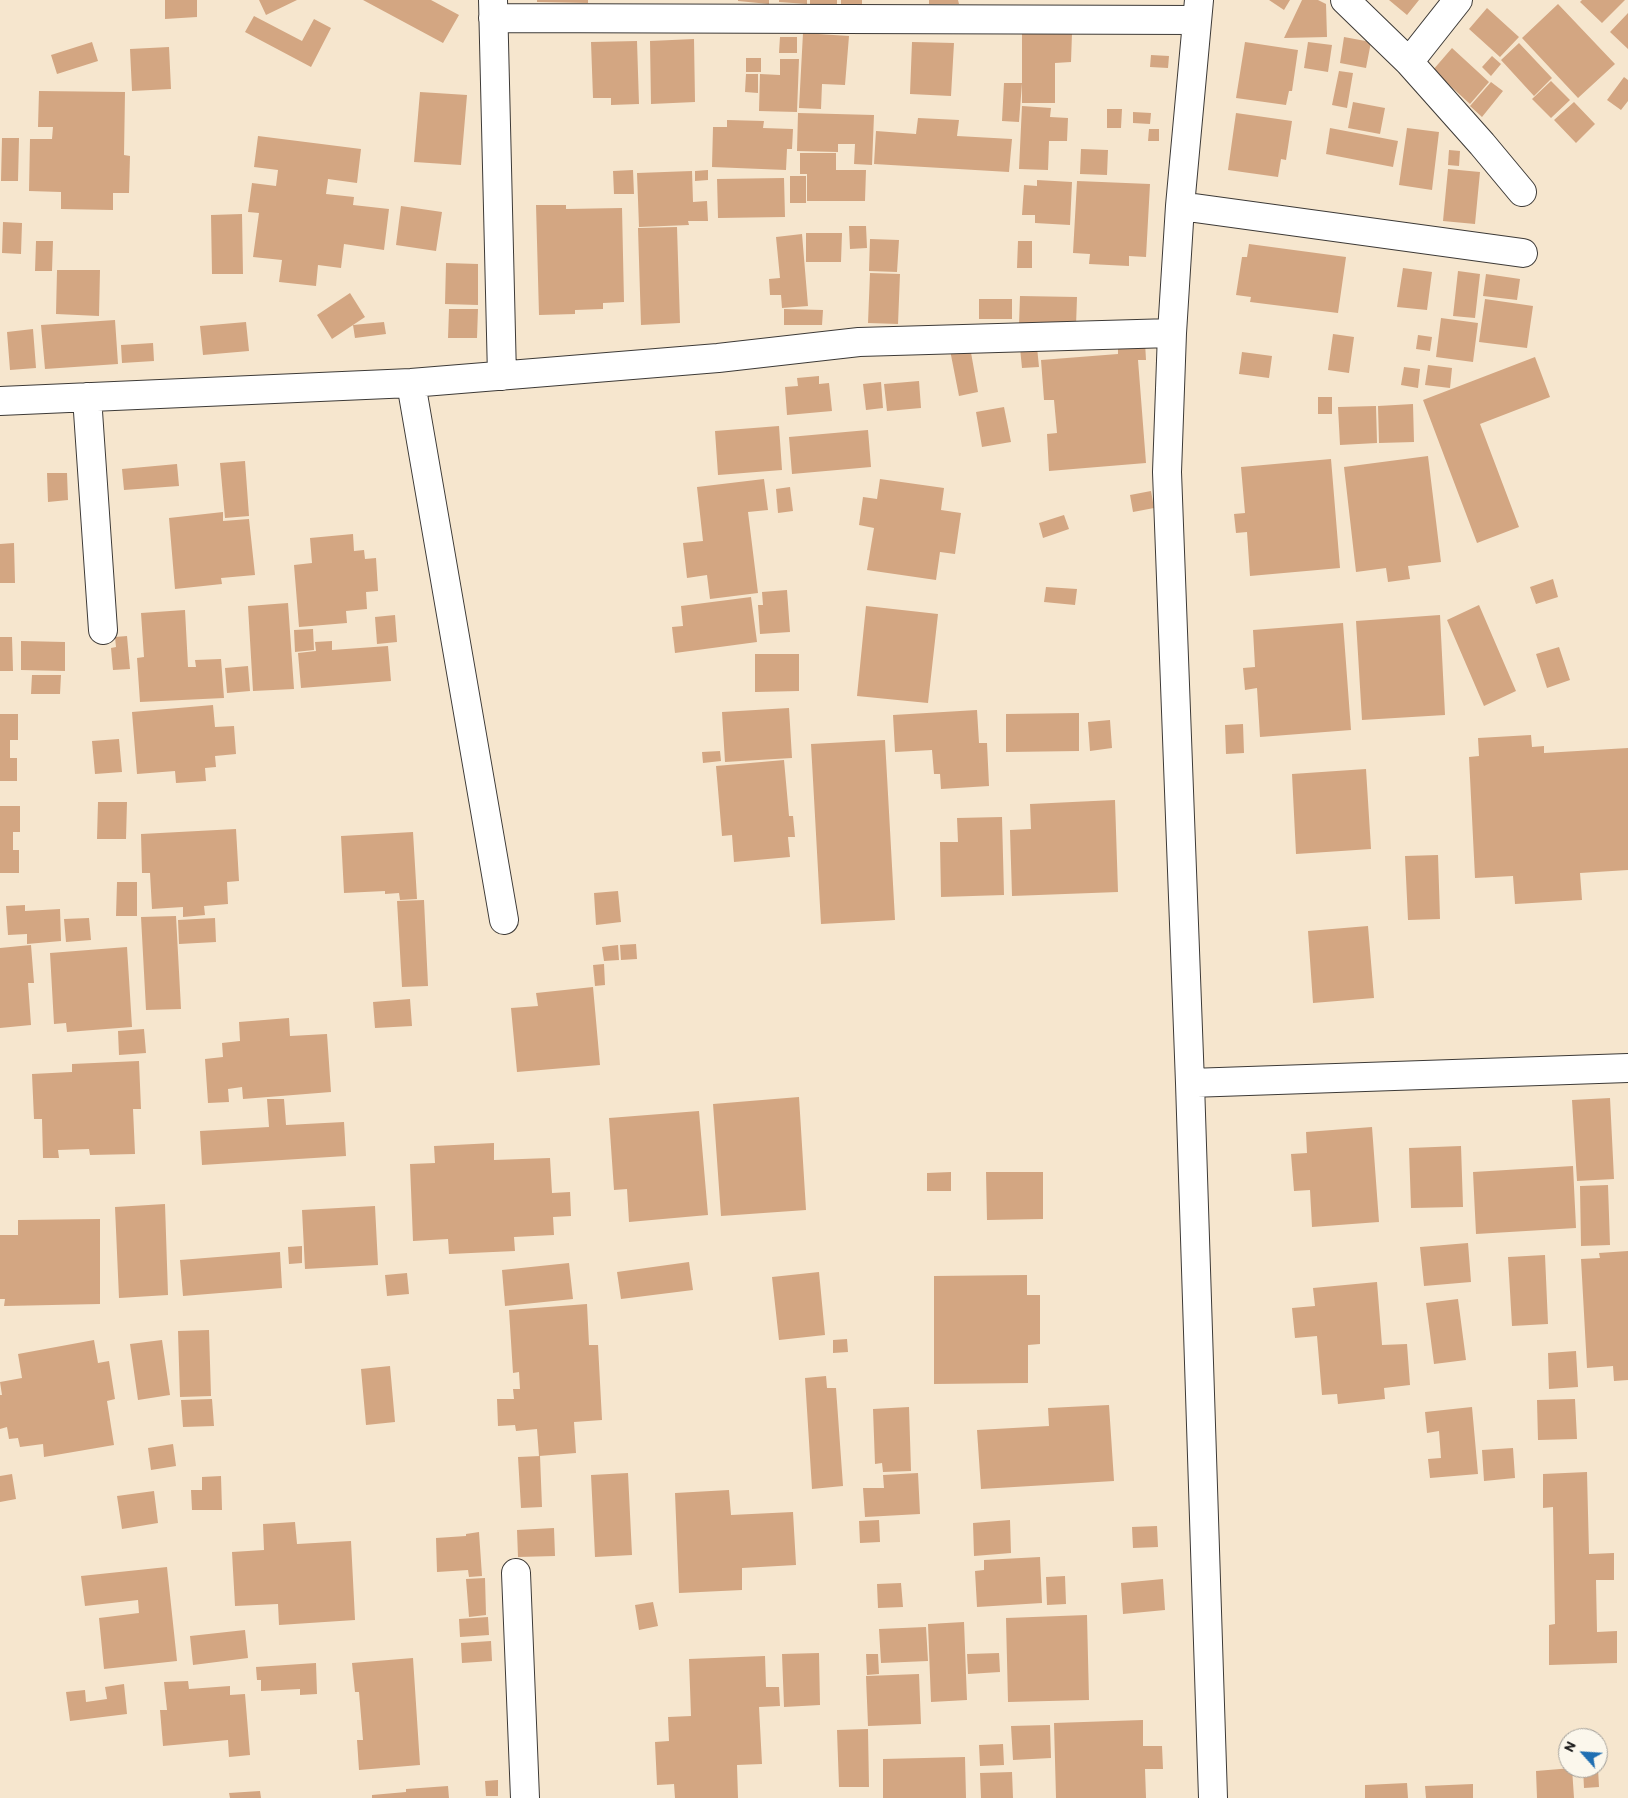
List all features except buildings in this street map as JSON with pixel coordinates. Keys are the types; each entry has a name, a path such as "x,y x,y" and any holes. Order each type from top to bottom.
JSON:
{"street":[{"path":"1345,0 1409,62 1522,192"},
{"path":"1409,62 1458,0"},
{"path":"502,376 493,9 1198,10 1180,206 1172,333 1167,472 1190,1083 1213,1798"},
{"path":"1180,206 1523,253"},
{"path":"0,401 410,383 718,358 859,342 1172,333"},
{"path":"410,383 504,920"},
{"path":"87,397 103,630"},
{"path":"1190,1083 1628,1068"},
{"path":"516,1573 525,1798"}]}
